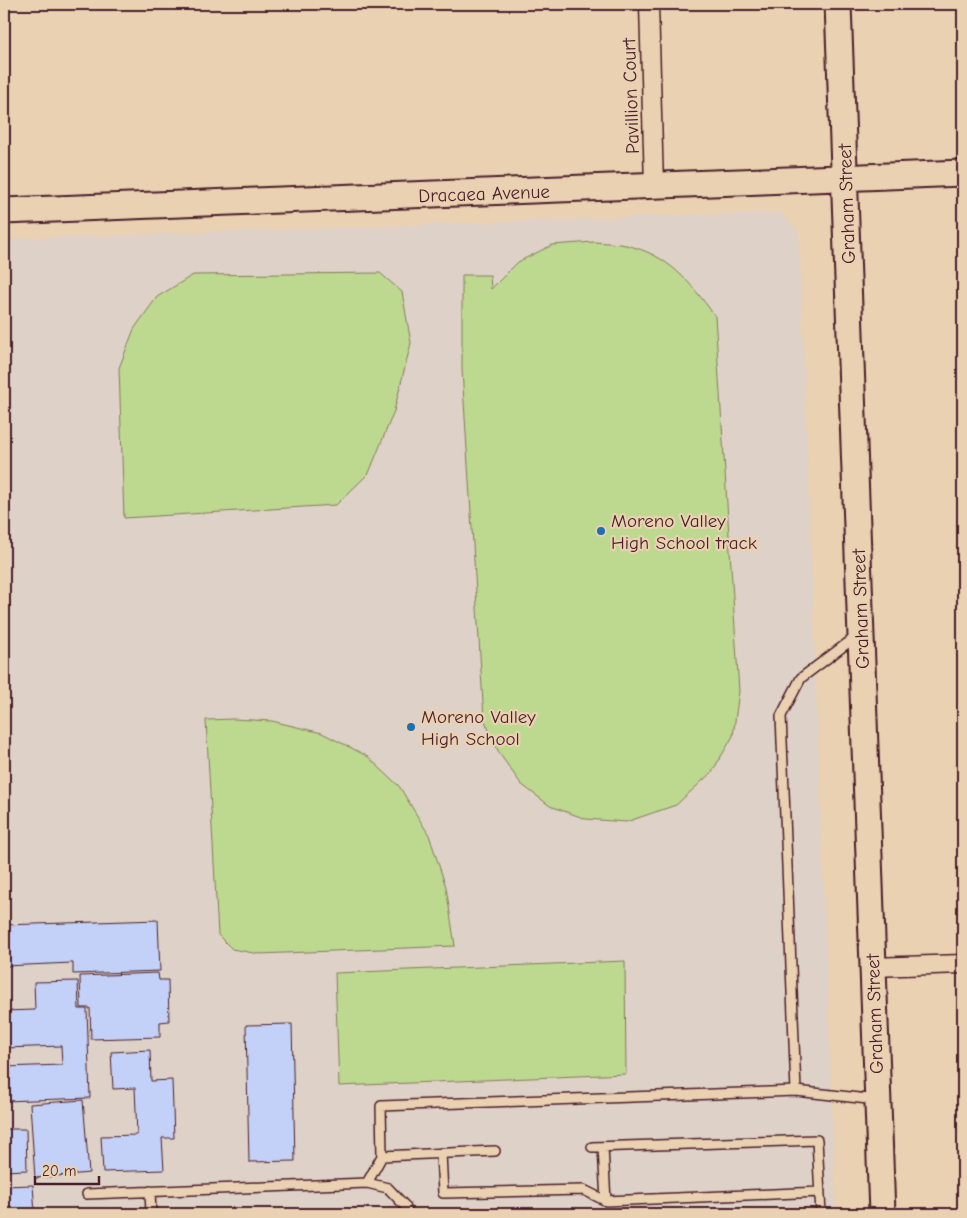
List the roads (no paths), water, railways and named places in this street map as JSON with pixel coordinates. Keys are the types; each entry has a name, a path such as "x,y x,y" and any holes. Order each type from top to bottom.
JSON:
{"street":[{"name":"Pavillion Court","path":"649,4 654,186"},
{"name":"Graham Street","path":"838,4 882,1214"},
{"name":"Dracaea Avenue","path":"4,211 963,173"},
{"path":"872,967 963,964"}],"lane":[{"path":"796,1091 781,716 801,678 861,633"},
{"path":"368,1183 382,1156 381,1106 796,1091 878,1100"},
{"path":"592,1148 817,1140 821,1214"},
{"path":"604,1147 606,1201"},
{"path":"382,1156 495,1151"},
{"path":"441,1153 443,1193 584,1190 606,1201 820,1192"},
{"path":"87,1194 368,1183 388,1188 405,1206 408,1214"},
{"path":"150,1191 151,1214"}],"place":[{"name":"Moreno Valley High School track","path":"601,531"},
{"name":"Moreno Valley High School","path":"411,727"}]}
